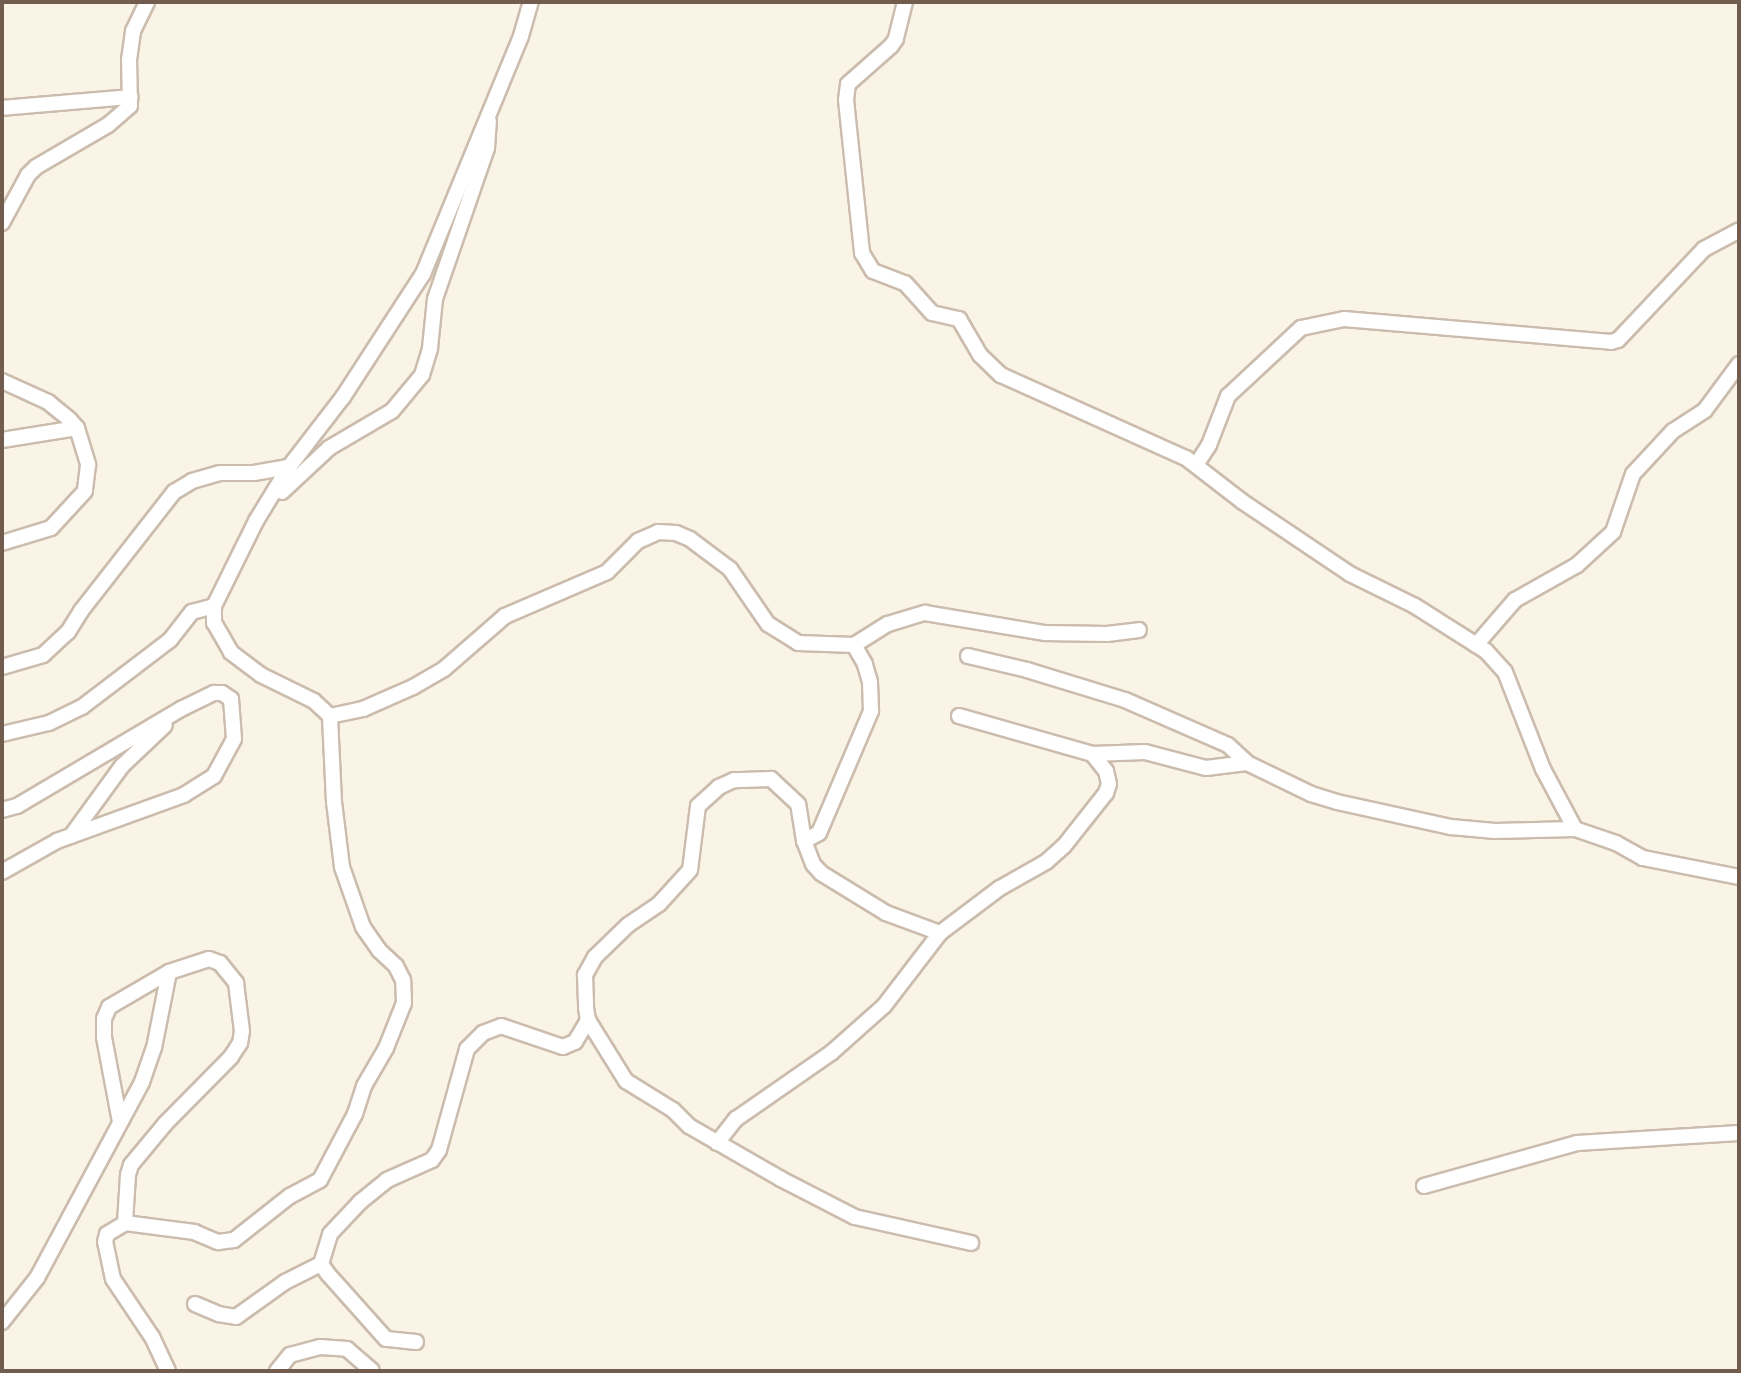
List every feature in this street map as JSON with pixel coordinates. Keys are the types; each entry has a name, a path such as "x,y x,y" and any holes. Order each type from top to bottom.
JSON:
{"street":[{"path":"2,223 28,175 36,167 124,114 131,97 129,60 133,31 147,2"},
{"path":"269,505 289,467 343,397 423,274 521,36 531,2"},
{"path":"905,2 896,39 848,84 846,100 862,253 873,271 905,282 932,313 959,319 980,355 1001,375 1152,440 1196,465 1243,502 1350,574 1415,606 1486,651 1505,672 1543,769 1575,829"},
{"path":"2,108 131,97"},
{"path":"168,1371 152,1337 113,1279 105,1242 107,1234 125,1223 194,1232 218,1241 234,1240 245,1234 282,1202 320,1181 355,1114 364,1086 386,1048 404,1003 403,980 397,966 379,950 363,927 342,867 334,802 330,716 314,701 261,675 231,652 214,623 214,606 256,521 269,505 313,460 392,411 422,374 430,348 435,299 487,148 490,108"},
{"path":"1196,465 1209,445 1228,396 1301,328 1344,319 1611,342 1618,340 1704,248 1739,230"},
{"path":"1476,645 1515,600 1577,565 1613,532 1633,474 1673,431 1705,410 1739,364"},
{"path":"2,381 48,402 77,429 88,465 85,491 51,528 2,543"},
{"path":"2,440 77,429"},
{"path":"2,667 43,655 68,632 81,611 174,492 192,481 220,472 254,472 289,467"},
{"path":"330,716 373,706 444,670 505,616 607,572 638,541 659,532 676,533 690,539 730,569 768,624 787,638 812,645 854,645 888,624 925,613 1045,633 1107,634 1139,630"},
{"path":"2,734 49,723 82,707 170,640 192,612 214,606"},
{"path":"804,841 819,833 871,711 870,682 865,664 854,645"},
{"path":"968,656 1027,670 1125,700 1228,745 1247,763 1337,802 1451,827 1495,831 1575,829 1616,843 1643,858 1696,871 1739,877"},
{"path":"2,810 17,806 181,709 214,693 222,693 231,699 234,739 214,776 184,795 71,836 2,872"},
{"path":"71,836 122,766 181,709"},
{"path":"959,716 1092,754 1144,752 1206,768 1247,763"},
{"path":"717,1143 736,1119 831,1054 884,1006 940,933 1000,888 1046,862 1064,846 1106,793 1109,784 1106,771 1092,754"},
{"path":"940,933 886,913 821,873 813,864 804,841 798,804 771,779 734,780 719,787 698,806 690,870 659,904 628,925 595,957 585,975 588,1020 626,1080 717,1143 813,1197 855,1217 971,1243"},
{"path":"120,1122 104,1037 104,1018 109,1007 169,972 209,959 220,963 236,983 242,1031 231,1057 165,1124 131,1165 125,1223"},
{"path":"2,1321 37,1278 142,1082 154,1048 169,972"},
{"path":"195,1304 218,1314 236,1317 285,1282 321,1264 330,1234 360,1202 387,1181 432,1160 439,1150 467,1049 483,1032 501,1026 539,1041 563,1046 575,1042 588,1020"},
{"path":"1424,1186 1577,1143 1739,1133"},
{"path":"321,1264 386,1339 416,1342"},
{"path":"277,1371 290,1355 320,1347 347,1349 372,1371"}]}
